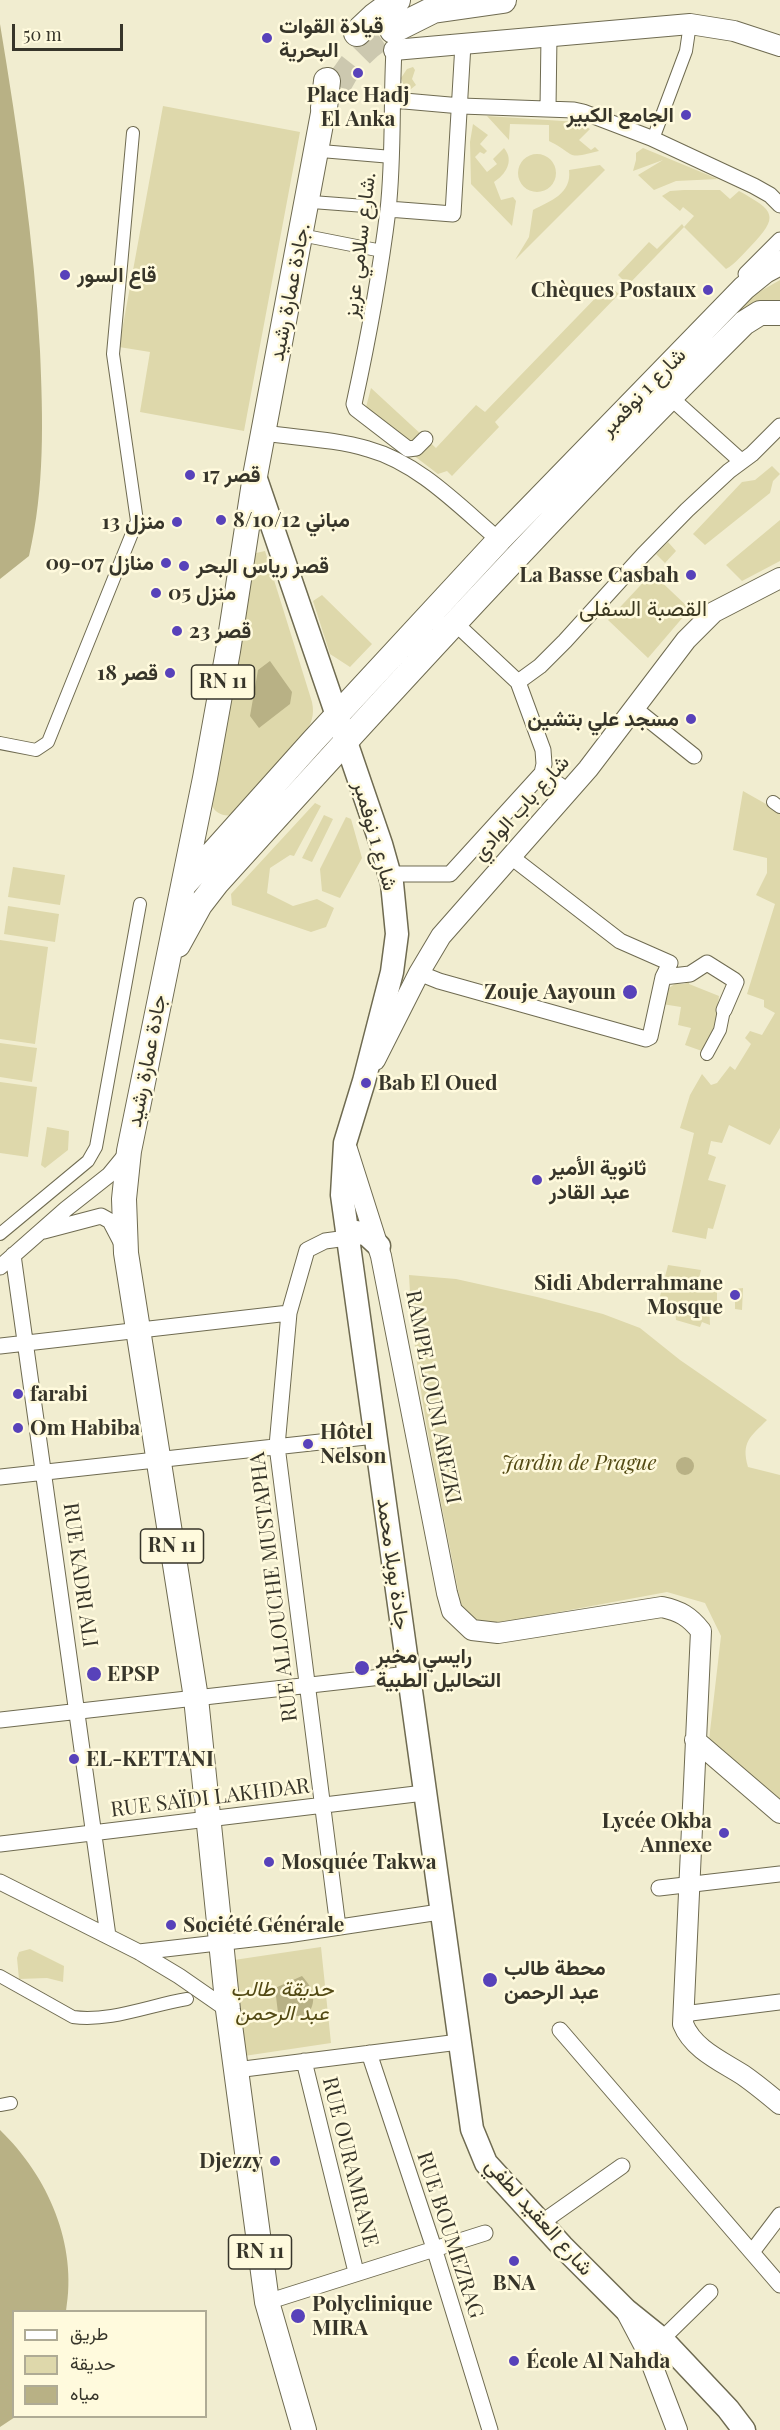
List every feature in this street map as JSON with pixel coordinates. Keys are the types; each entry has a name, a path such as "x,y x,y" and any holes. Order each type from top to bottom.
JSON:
{"highway":[{"path":"357,33 434,10 503,0"},
{"name":"RN 11","path":"324,108 332,83"}],"main road":[{"name":"جادة عمارة رشيد.","path":"255,476 324,108"},
{"name":"شارع 1 نوفمبر","path":"183,887 253,806 505,534 744,288 765,271 779,247"},
{"path":"165,971 192,919 217,883 455,623 670,396 751,317 760,313 780,313"},
{"name":"شارع 1 نوفمبر","path":"255,476 390,874 397,934 392,972 364,1081"},
{"name":"RN 11","path":"165,971 205,778 228,651 255,476"},
{"path":"205,778 206,802 219,818 233,819 253,806"},
{"name":"جادة عمارة رشيد","path":"129,1151 165,971"},
{"name":"جادة بوبلا محمد","path":"364,1081 345,1143 342,1195 441,1914"},
{"name":"RN 11","path":"129,1151 124,1199 126,1252 196,1698 228,2010 267,2302 304,2430"},
{"path":"348,1243 357,1232 367,1235 379,1246"},
{"name":"شارع العقيد لطفي","path":"441,1914 471,2122 486,2163 626,2310 662,2339"},
{"path":"662,2339 728,2409 744,2430"}],"street":[{"path":"392,22 463,44 690,24 734,31 780,46"},
{"name":"شارع سلامي عزيز.","path":"392,22 392,157 388,209 366,349 354,404 356,409 408,449 416,448 425,439"},
{"path":"653,139 686,51 690,24"},
{"path":"548,108 549,36"},
{"path":"388,209 453,214 463,44"},
{"path":"393,99 461,106 548,108 583,112 653,139 754,186 770,195 780,205"},
{"path":"0,743 36,750 48,742 137,521 113,354 133,133"},
{"path":"321,152 392,157"},
{"path":"312,202 365,206"},
{"path":"306,236 382,251"},
{"path":"670,396 741,461"},
{"path":"518,682 549,658 657,540 780,426"},
{"path":"264,433 369,449 420,475 505,534"},
{"name":"شارع باب الوادي","path":"364,1081 419,973 441,936 588,769 686,640 714,612 780,578"},
{"path":"390,874 450,874 542,774 543,750 518,682 455,623"},
{"path":"634,708 694,756"},
{"path":"542,774 568,791"},
{"path":"419,973 439,981 646,1039 650,1037 663,977 670,963 620,941 510,856"},
{"path":"0,1234 88,1161 96,1147 140,904"},
{"path":"663,977 690,974 710,963 736,982 724,1010 720,1030 707,1054"},
{"name":"RAMPE LOUNI AREZKI","path":"345,1143 379,1246 445,1581 453,1611 472,1630 498,1633 662,1607 681,1612 692,1619 700,1631 695,1740"},
{"path":"0,1267 109,1175 129,1151"},
{"path":"41,1232 92,1216 100,1216 110,1221 126,1252"},
{"name":"RUE ALLOUCHE MUSTAPHA","path":"338,1927 276,1446 289,1313 307,1250 325,1241 348,1243"},
{"name":"RUE KADRI ALI","path":"13,1255 108,1936"},
{"path":"0,1346 289,1313"},
{"path":"0,1477 375,1436"},
{"path":"0,1720 408,1674"},
{"path":"695,1740 780,1813"},
{"path":"695,1740 683,2014 688,2035 696,2044 780,2104"},
{"name":"RUE SAÏDI LAKHDAR","path":"0,1844 424,1793"},
{"path":"659,1888 780,1874"},
{"path":"0,1882 140,1952 228,2010"},
{"path":"140,1952 433,1913 441,1914"},
{"path":"0,1976 73,2017 83,2019 111,2016 187,1999"},
{"path":"683,2014 780,2002"},
{"path":"560,2030 780,2285"},
{"path":"236,2070 459,2042"},
{"name":"RUE BOUMEZRAG","path":"369,2053 434,2248 490,2430"},
{"name":"RUE OURAMRANE","path":"304,2061 356,2272"},
{"path":"541,2223 622,2166"},
{"path":"752,2252 780,2215"},
{"path":"267,2302 485,2233"},
{"path":"662,2339 710,2292"},
{"path":"626,2310 646,2349 677,2430"}],"green space":[{"path":"413,67 415,70 412,79 416,85 411,89 404,86 401,78 407,69"},
{"path":"163,106 300,132 244,431 140,412 150,352 119,347"},
{"path":"487,116 578,122 590,129 579,140 591,150 595,147 599,151 571,155 549,141 549,125 510,124 509,140"},
{"path":"473,124 488,135 480,144 487,151 484,154 480,152 475,157 487,172 497,164 493,159 504,148 509,158 509,163 502,176 494,182 501,200 513,197 516,201 512,226 471,184 470,142"},
{"path":"643,148 718,179 676,181 654,190 638,175 663,160 633,171 636,153"},
{"path":"537,154 550,160 556,173 550,186 537,192 524,186 518,173 524,160"},
{"path":"600,165 605,170 515,260 529,237 533,210 553,200 563,191 569,178 569,170"},
{"path":"720,190 730,199 739,191 766,209 769,221 760,237 726,269 684,227 694,216 683,207 680,211 662,196 670,191"},
{"path":"682,224 684,227 628,285 618,275 649,242 657,249"},
{"path":"780,280 780,300 760,301 740,312 364,707 359,704 528,525 752,296"},
{"path":"608,285 619,294 495,422 499,427 452,476 447,471 438,474 413,455 365,411 371,388 436,448 476,405 485,412"},
{"path":"772,466 780,474 773,481 770,493 705,545 693,534 742,482 755,480"},
{"path":"780,520 780,561 742,581 726,565"},
{"path":"668,542 676,551 665,563 656,554"},
{"path":"265,551 312,702 313,716 303,737 233,815 223,815 217,812 211,804 253,558 256,553"},
{"path":"652,573 690,609 648,658 608,620"},
{"path":"322,595 372,644 350,667 330,654 313,601"},
{"path":"743,791 766,804 773,802 780,807 780,1128 770,1145 729,1125 722,1143 711,1141 708,1154 716,1157 708,1180 726,1185 713,1229 708,1228 706,1239 672,1232 694,1133 680,1128 690,1095 702,1074 711,1085 717,1083 730,1066 735,1070 751,1044 745,1038 750,1031 762,1035 775,1013 764,1007 764,1000 747,994 775,904 756,895 767,873 767,858 733,850"},
{"path":"315,803 321,806 294,856 290,855 270,868 267,893 293,906 317,899 334,908 326,927 311,932 232,905 231,894"},
{"path":"324,815 333,819 312,862 302,858"},
{"path":"346,817 351,819 362,858 340,898 322,891 320,869"},
{"path":"13,867 65,875 60,905 8,897"},
{"path":"8,906 59,914 55,942 4,934"},
{"path":"0,940 48,947 35,1044 0,1039"},
{"path":"689,982 689,984 719,996 715,1030 702,1051 685,1045 691,1028 678,1025 681,1007 662,1004 664,991 675,984"},
{"path":"0,1043 37,1048 32,1082 0,1077"},
{"path":"0,1082 37,1087 28,1157 0,1153"},
{"path":"47,1127 69,1131 68,1150 45,1168 41,1165"},
{"path":"668,1265 701,1270 698,1282 717,1283 717,1307 709,1304 710,1325 702,1322 700,1327 676,1320 675,1308 657,1308"},
{"name":"Jardin de Prague","path":"409,1275 456,1279 537,1297 603,1314 640,1328 680,1360 767,1420 748,1440 746,1458 748,1467 780,1475 780,1799 709,1740 721,1636 705,1603 667,1592 489,1625 472,1617 461,1605 422,1400"},
{"path":"743,1288 742,1310 735,1309 735,1289"},
{"name":"حديقة طالب عبد الرحمن","path":"321,1947 331,2043 244,2056 234,1960"},
{"path":"30,1949 64,1966 63,1982 47,1978 19,1979 17,1958 19,1952"}],"water":[{"path":"0,24 19,146 34,269 40,351 42,428 38,505 29,556 0,579"},
{"path":"270,661 292,692 290,704 259,728 250,716 258,670"},
{"path":"685,1457 691,1460 694,1466 691,1472 685,1475 679,1472 676,1466 679,1460"},
{"path":"302,1976 312,1991 313,2001 310,2011 306,2017 278,2013 275,1988"},
{"path":"0,2130 32,2168 56,2213 68,2261 69,2286 66,2310 12,2310 14,2418 0,2427"}],"tunnel":[{"path":"338,86 361,54 393,30"}],"place":[{"name":"قيادة القوات البحرية","path":"267,38"},
{"name":"Place Hadj El Anka","path":"358,73"},
{"name":"الجامع الكبير","path":"686,115"},
{"name":"قاع السور","path":"65,275"},
{"name":"Chèques Postaux","path":"708,290"},
{"name":"قصر 17","path":"190,475"},
{"name":"مباني 8/10/12","path":"221,520"},
{"name":"منزل 13","path":"177,522"},
{"name":"منازل 07-09","path":"166,563"},
{"name":"قصر رياس البحر","path":"184,566"},
{"name":"La Basse Casbah","path":"691,575"},
{"name":"منزل 05","path":"156,593"},
{"name":"قصر 23","path":"177,631"},
{"name":"قصر 18","path":"170,673"},
{"name":"مسجد علي بتشين","path":"691,719"},
{"name":"Zouje Aayoun","path":"630,992"},
{"name":"Bab El Oued","path":"366,1083"},
{"name":"ثانوية الأمير عبد القادر","path":"537,1180"},
{"name":"Sidi Abderrahmane Mosque","path":"735,1295"},
{"name":"farabi","path":"18,1394"},
{"name":"Om Habiba","path":"18,1428"},
{"name":"Hôtel Nelson","path":"308,1444"},
{"name":"رايسي مخبر التحاليل الطبية","path":"362,1668"},
{"name":"EPSP","path":"94,1674"},
{"name":"EL-KETTANI","path":"74,1759"},
{"name":"Lycée Okba Annexe","path":"724,1833"},
{"name":"Mosquée Takwa","path":"269,1862"},
{"name":"Société Générale","path":"171,1925"},
{"name":"محطة طالب عبد الرحمن","path":"490,1980"},
{"name":"Djezzy","path":"275,2161"},
{"name":"BNA","path":"514,2261"},
{"name":"Polyclinique MIRA","path":"298,2316"},
{"name":"École Al Nahda","path":"514,2361"}],"district":[{"name":"القصبة السفلى","path":"643,609"}]}
